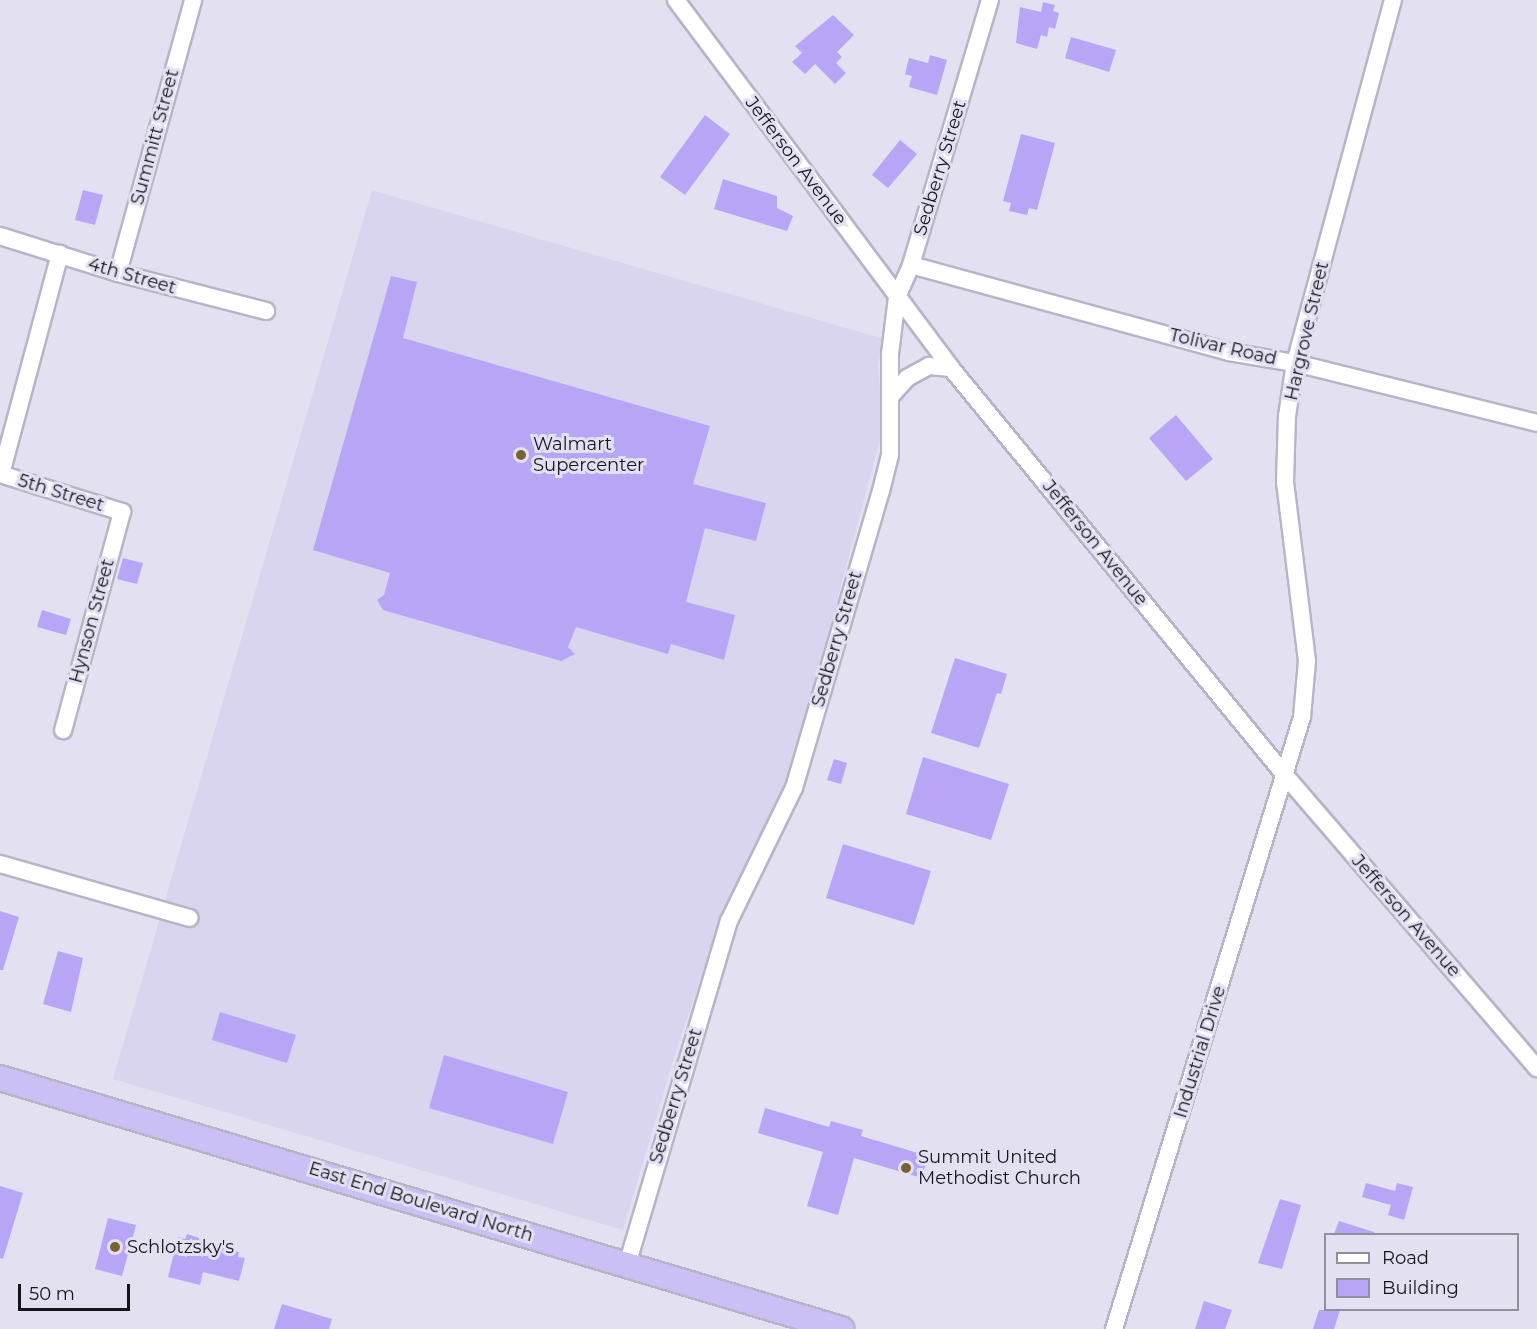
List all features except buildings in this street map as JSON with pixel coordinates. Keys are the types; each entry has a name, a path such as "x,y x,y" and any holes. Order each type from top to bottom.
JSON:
{"highway":[{"name":"East End Boulevard North","path":"0,1078 841,1329"}],"street":[{"name":"Summitt Street","path":"117,273 193,0"},
{"name":"Jefferson Avenue","path":"676,0 951,368 1284,774 1537,1068"},
{"name":"Sedberry Street","path":"627,1265 729,921 794,788 886,473 891,396 890,354 897,297 911,265 990,0"},
{"name":"Hargrove Street","path":"1284,774 1302,717 1307,661 1285,482 1295,363 1392,0"},
{"name":"4th Street","path":"0,236 117,273 266,311"},
{"path":"0,474 60,254"},
{"name":"Tolivar Road","path":"911,265 1229,352 1295,363 1537,423"},
{"path":"891,396 908,378 929,366 951,368"},
{"name":"5th Street","path":"0,474 122,512"},
{"name":"Hynson Street","path":"63,730 122,512"},
{"name":"Industrial Drive","path":"1114,1329 1284,774"},
{"path":"0,864 189,918"}],"shaded area":[{"path":"372,190 884,339 878,365 883,429 786,790 723,914 677,1048 623,1230 113,1079"}],"place":[{"name":"Walmart Supercenter","path":"521,455"},
{"name":"Summit United Methodist Church","path":"906,1168"},
{"name":"Schlotzsky's","path":"115,1247"}]}
